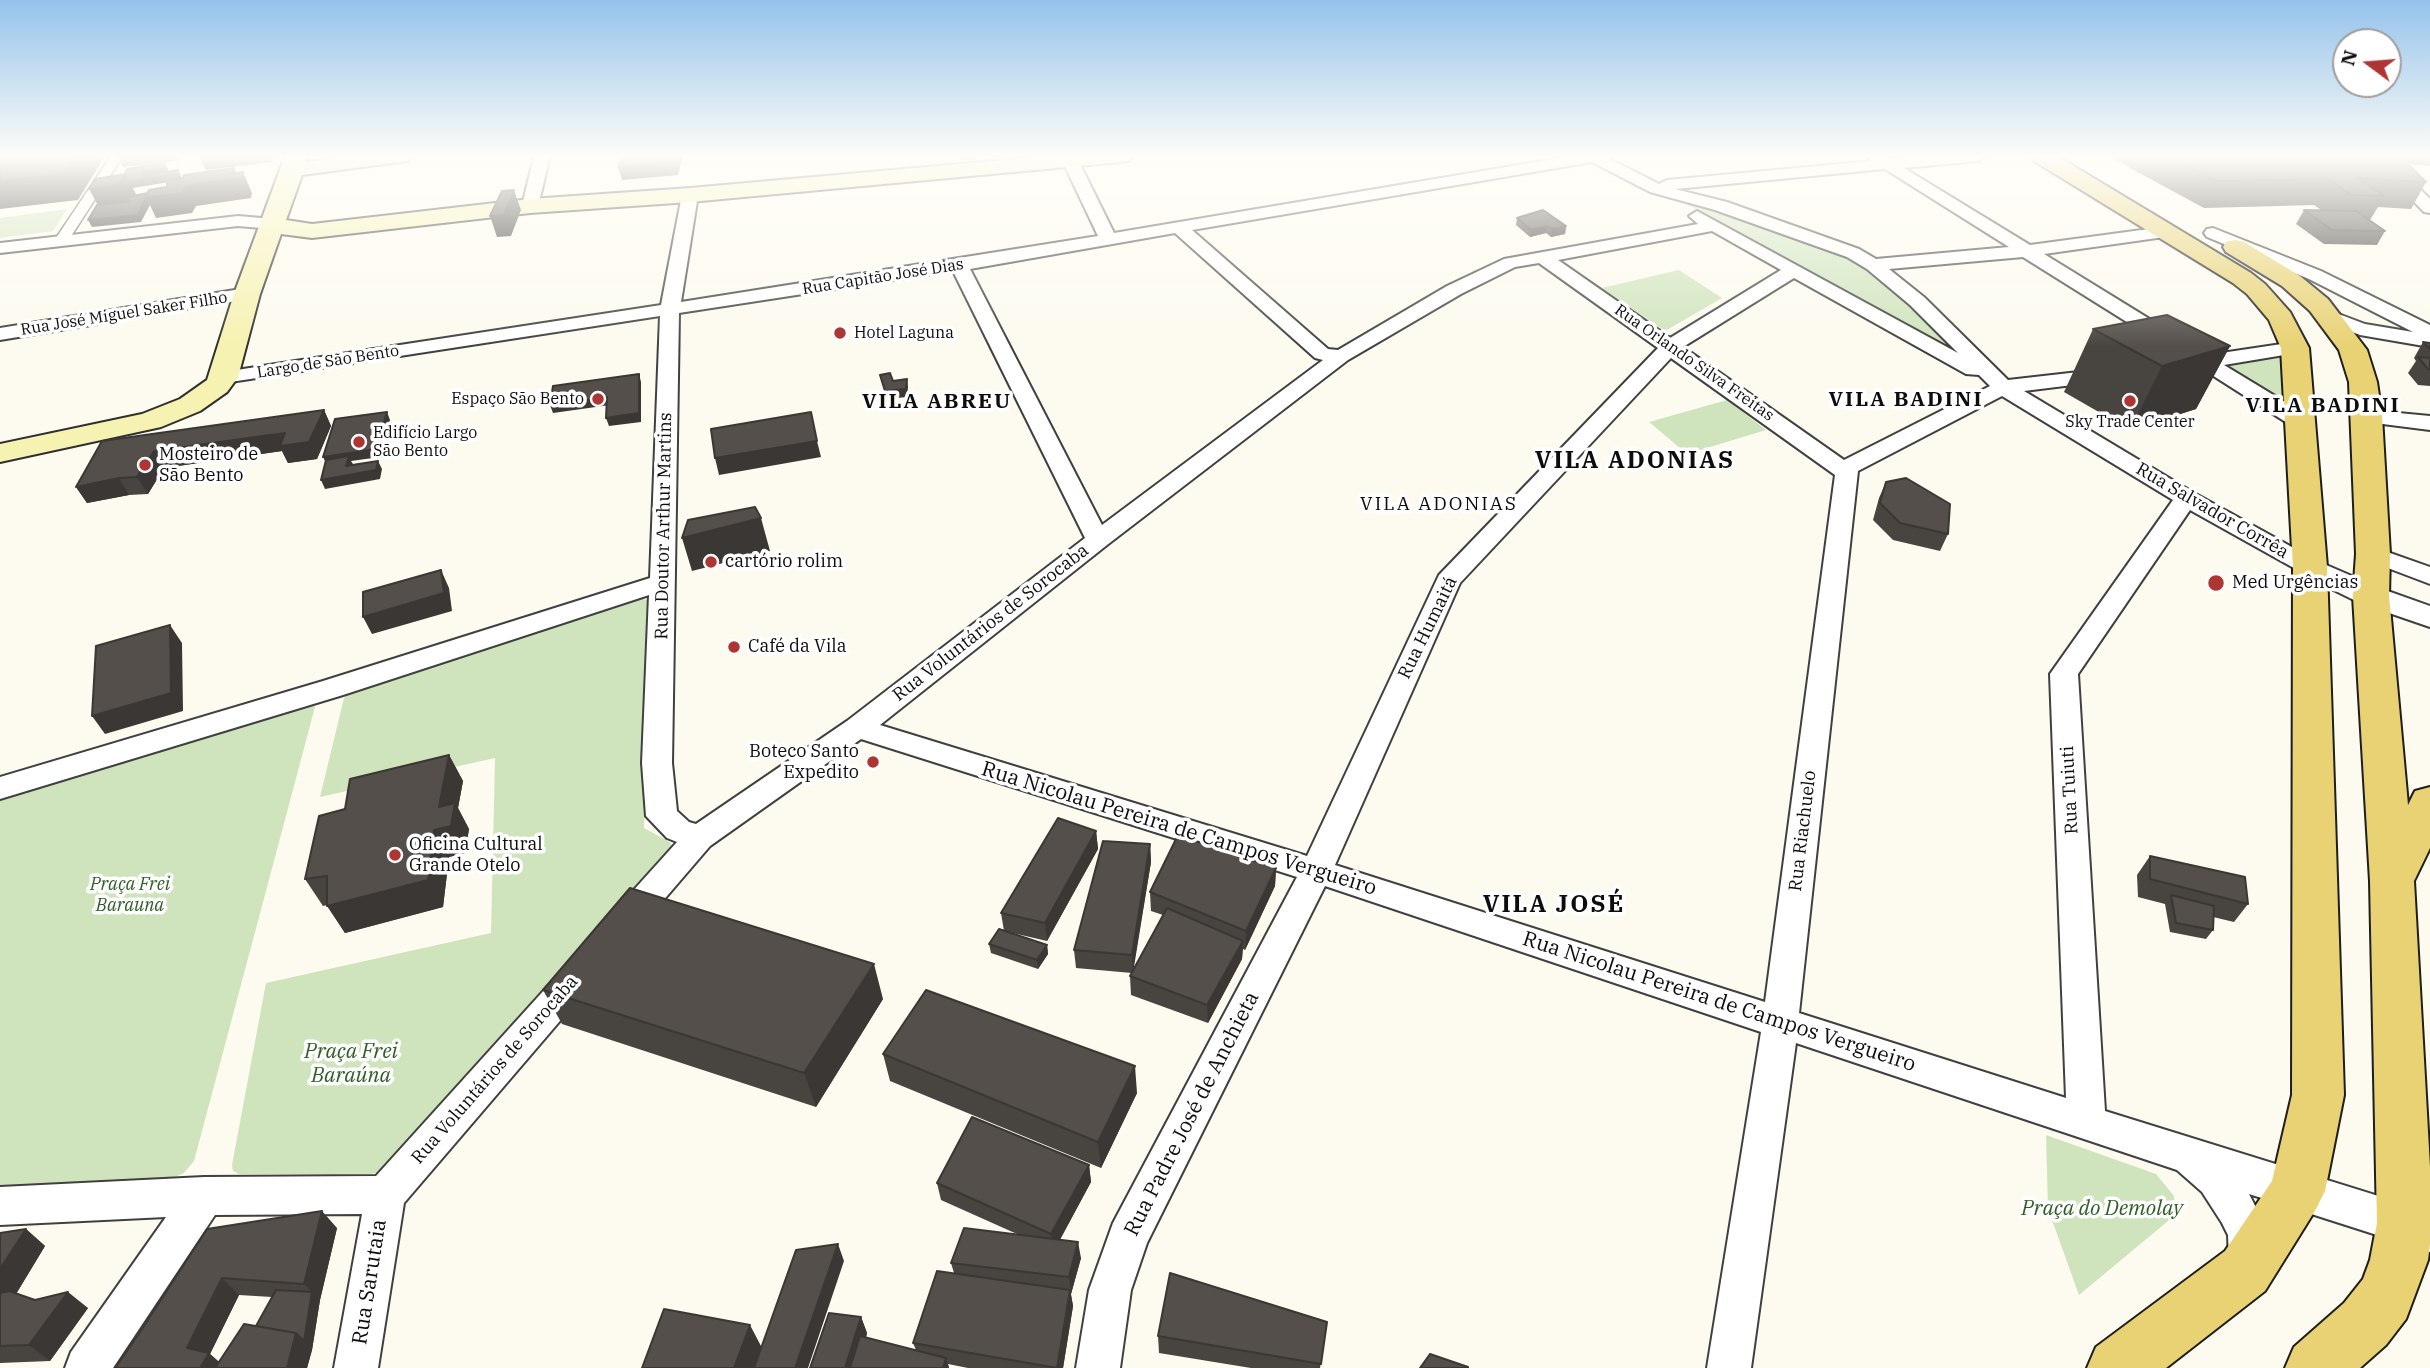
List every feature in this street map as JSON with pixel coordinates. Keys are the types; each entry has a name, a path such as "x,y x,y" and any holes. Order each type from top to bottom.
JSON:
{"main road":[{"path":"0,453 150,421 202,399 224,377 247,294 275,220"},
{"path":"281,220 293,230 312,231 409,220"},
{"path":"2117,1368 2245,1271 2297,1191 2318,1095 2310,567 2295,348 2281,318 2256,289 2144,220"},
{"path":"2190,220 2291,281 2328,316 2353,350 2363,382 2367,416 2373,554 2371,596 2417,1227 2399,1260 2385,1298 2365,1324 2315,1368"},
{"path":"2392,881 2430,802"}],"street":[{"path":"61,241 75,220"},
{"path":"0,248 247,220"},
{"name":"Rua Doutor Arthur Martins","path":"686,220 670,309 657,763 662,816 678,830 699,838"},
{"path":"1099,220 1109,240"},
{"name":"Rua Capitão José Dias","path":"670,309 959,265 1220,220"},
{"name":"Rua Salvador Corrêa","path":"1706,220 2003,387 2186,498 2310,567 2371,596 2430,617"},
{"name":"Rua Salvador Corrêa","path":"1747,220 1853,253 1873,265 1917,301 2003,387"},
{"path":"1977,220 2300,421"},
{"name":"Rua Voluntários de Sorocaba","path":"384,1195 699,838 857,728 1098,540 1342,356 1454,290 1510,264 1541,256 1713,226"},
{"path":"1178,227 1322,354 1342,356"},
{"path":"1873,265 2027,251 2164,232"},
{"path":"2213,233 2315,275 2428,337"},
{"name":"Rua Orlando Silva Freitas","path":"1541,256 1846,472"},
{"path":"959,265 1098,540"},
{"name":"Rua Humaitá","path":"1316,871 1448,580 1671,346 1794,270"},
{"name":"Rua José Miguel Saker Filho","path":"0,334 247,294"},
{"name":"Largo de São Bento","path":"224,377 670,309"},
{"path":"2328,316 2360,329 2428,337"},
{"path":"2353,350 2428,337"},
{"path":"2164,368 2295,348"},
{"path":"1846,472 1851,464 2003,387 2124,373"},
{"path":"2367,416 2430,424"},
{"name":"Rua Riachuelo","path":"1729,1368 1780,1023 1846,472"},
{"name":"Rua Tuiuti","path":"2086,1120 2064,674 2186,498"},
{"path":"2373,554 2430,576"},
{"path":"0,788 333,688 664,582"},
{"name":"Rua Nicolau Pereira de Campos Vergueiro","path":"857,728 1316,871 2297,1191 2417,1227"},
{"name":"Rua Padre José de Anchieta","path":"1098,1368 1110,1290 1128,1237 1316,871"},
{"name":"Rua Nicolau Pereira de Campos Vergueiro","path":"2179,1152 2216,1179 2236,1209 2248,1233 2250,1262"},
{"path":"0,1206 205,1196 384,1195"},
{"name":"Rua Sarutaia","path":"356,1368 384,1195"},
{"path":"87,1368 205,1196"}],"green space":[{"path":"0,220 60,220 53,231 0,238"},
{"path":"1714,220 1748,220 1850,255 1914,304 1961,356 1798,269"},
{"path":"1679,270 1722,298 1665,331 1602,288"},
{"path":"2287,355 2283,399 2263,392 2220,365"},
{"path":"1727,400 1766,430 1687,454 1649,422"},
{"name":"Praça Frei Baraúna","path":"637,598 648,600 644,828 670,842 672,847 383,1172 239,1174 233,1171 266,983 491,933 495,758 320,797 344,698 349,693"},
{"name":"Praça Frei Barauna","path":"311,703 315,707 194,1161 184,1173 172,1178 0,1188 0,798"},
{"name":"Praça do Demolay","path":"2046,1135 2156,1174 2174,1196 2174,1216 2079,1295 2048,1209"}],"building":[{"path":"1519,220 1557,220 1566,226 1552,229 1547,226 1531,230"},
{"path":"2318,220 2369,220 2385,231 2332,230"},
{"path":"2167,315 2230,346 2162,366 2093,329"},
{"path":"2418,357 2430,358 2430,369 2428,369"},
{"path":"890,373 893,381 907,379 906,389 885,391 880,375"},
{"name":"Espaço São Bento","path":"639,374 639,413 606,418 607,397 550,405 553,386"},
{"path":"324,410 309,442 280,446 285,433 154,451 137,477 76,487 102,441"},
{"name":"Edifício Largo São Bento","path":"387,412 376,449 323,457 335,419"},
{"path":"811,412 817,441 715,458 711,429"},
{"path":"349,456 346,466 378,461 376,470 321,480 326,460"},
{"path":"1906,478 1950,504 1948,534 1900,523 1880,503 1886,482"},
{"path":"755,507 761,518 682,538 688,520"},
{"path":"441,570 444,593 363,617 363,592"},
{"path":"170,625 171,693 92,716 96,646"},
{"name":"Oficina Cultural Grande Otelo","path":"449,755 439,807 455,803 451,826 434,830 428,880 327,906 327,876 305,879 319,816 345,809 350,779"},
{"path":"1058,818 1096,831 1045,923 1001,913"},
{"path":"1178,835 1276,868 1246,931 1150,892"},
{"path":"1103,841 1150,844 1132,955 1074,950"},
{"path":"2150,856 2245,877 2248,904 2150,879"},
{"path":"630,888 874,964 804,1073 543,990"},
{"path":"2171,895 2214,906 2213,930 2176,923"},
{"path":"1167,908 1243,941 1207,1005 1130,976"},
{"path":"999,929 1047,945 1037,960 989,944"},
{"path":"926,990 1135,1066 1098,1142 883,1054"},
{"path":"972,1117 1089,1165 1051,1234 937,1183"},
{"path":"322,1211 304,1284 222,1278 187,1348 209,1353 200,1368 115,1368 207,1229"},
{"path":"964,1228 1078,1242 1069,1277 951,1263"},
{"path":"26,1229 0,1269 0,1233"},
{"path":"838,1244 795,1368 754,1368 796,1250"},
{"path":"937,1271 1070,1290 1057,1368 913,1343"},
{"path":"1170,1273 1327,1322 1321,1364 1158,1336"},
{"path":"276,1290 312,1292 304,1341 296,1333 256,1326"},
{"path":"9,1291 35,1300 68,1292 29,1345 0,1346 0,1293"},
{"path":"664,1309 750,1325 734,1368 642,1368"},
{"path":"829,1313 861,1317 845,1368 810,1368"},
{"path":"244,1324 296,1333 287,1368 215,1368"},
{"path":"860,1336 946,1358 943,1368 850,1368"},
{"path":"1430,1354 1468,1367 1468,1368 1420,1368"}],"place":[{"name":"Hotel Laguna","path":"840,333"},
{"name":"Espaço São Bento","path":"598,399"},
{"name":"Sky Trade Center","path":"2130,401"},
{"name":"Edifício Largo São Bento","path":"359,442"},
{"name":"Mosteiro de São Bento","path":"145,465"},
{"name":"cartório rolim","path":"711,562"},
{"name":"Med Urgências","path":"2216,583"},
{"name":"Café da Vila","path":"734,647"},
{"name":"Boteco Santo Expedito","path":"873,762"},
{"name":"Oficina Cultural Grande Otelo","path":"395,855"}],"district":[{"name":"VILA BADINI","path":"1906,400"},
{"name":"VILA ABREU","path":"937,402"},
{"name":"VILA BADINI","path":"2323,406"},
{"name":"VILA ADONIAS","path":"1635,461"},
{"name":"VILA ADONIAS","path":"1439,505"},
{"name":"VILA JOSÉ","path":"1554,905"}]}
